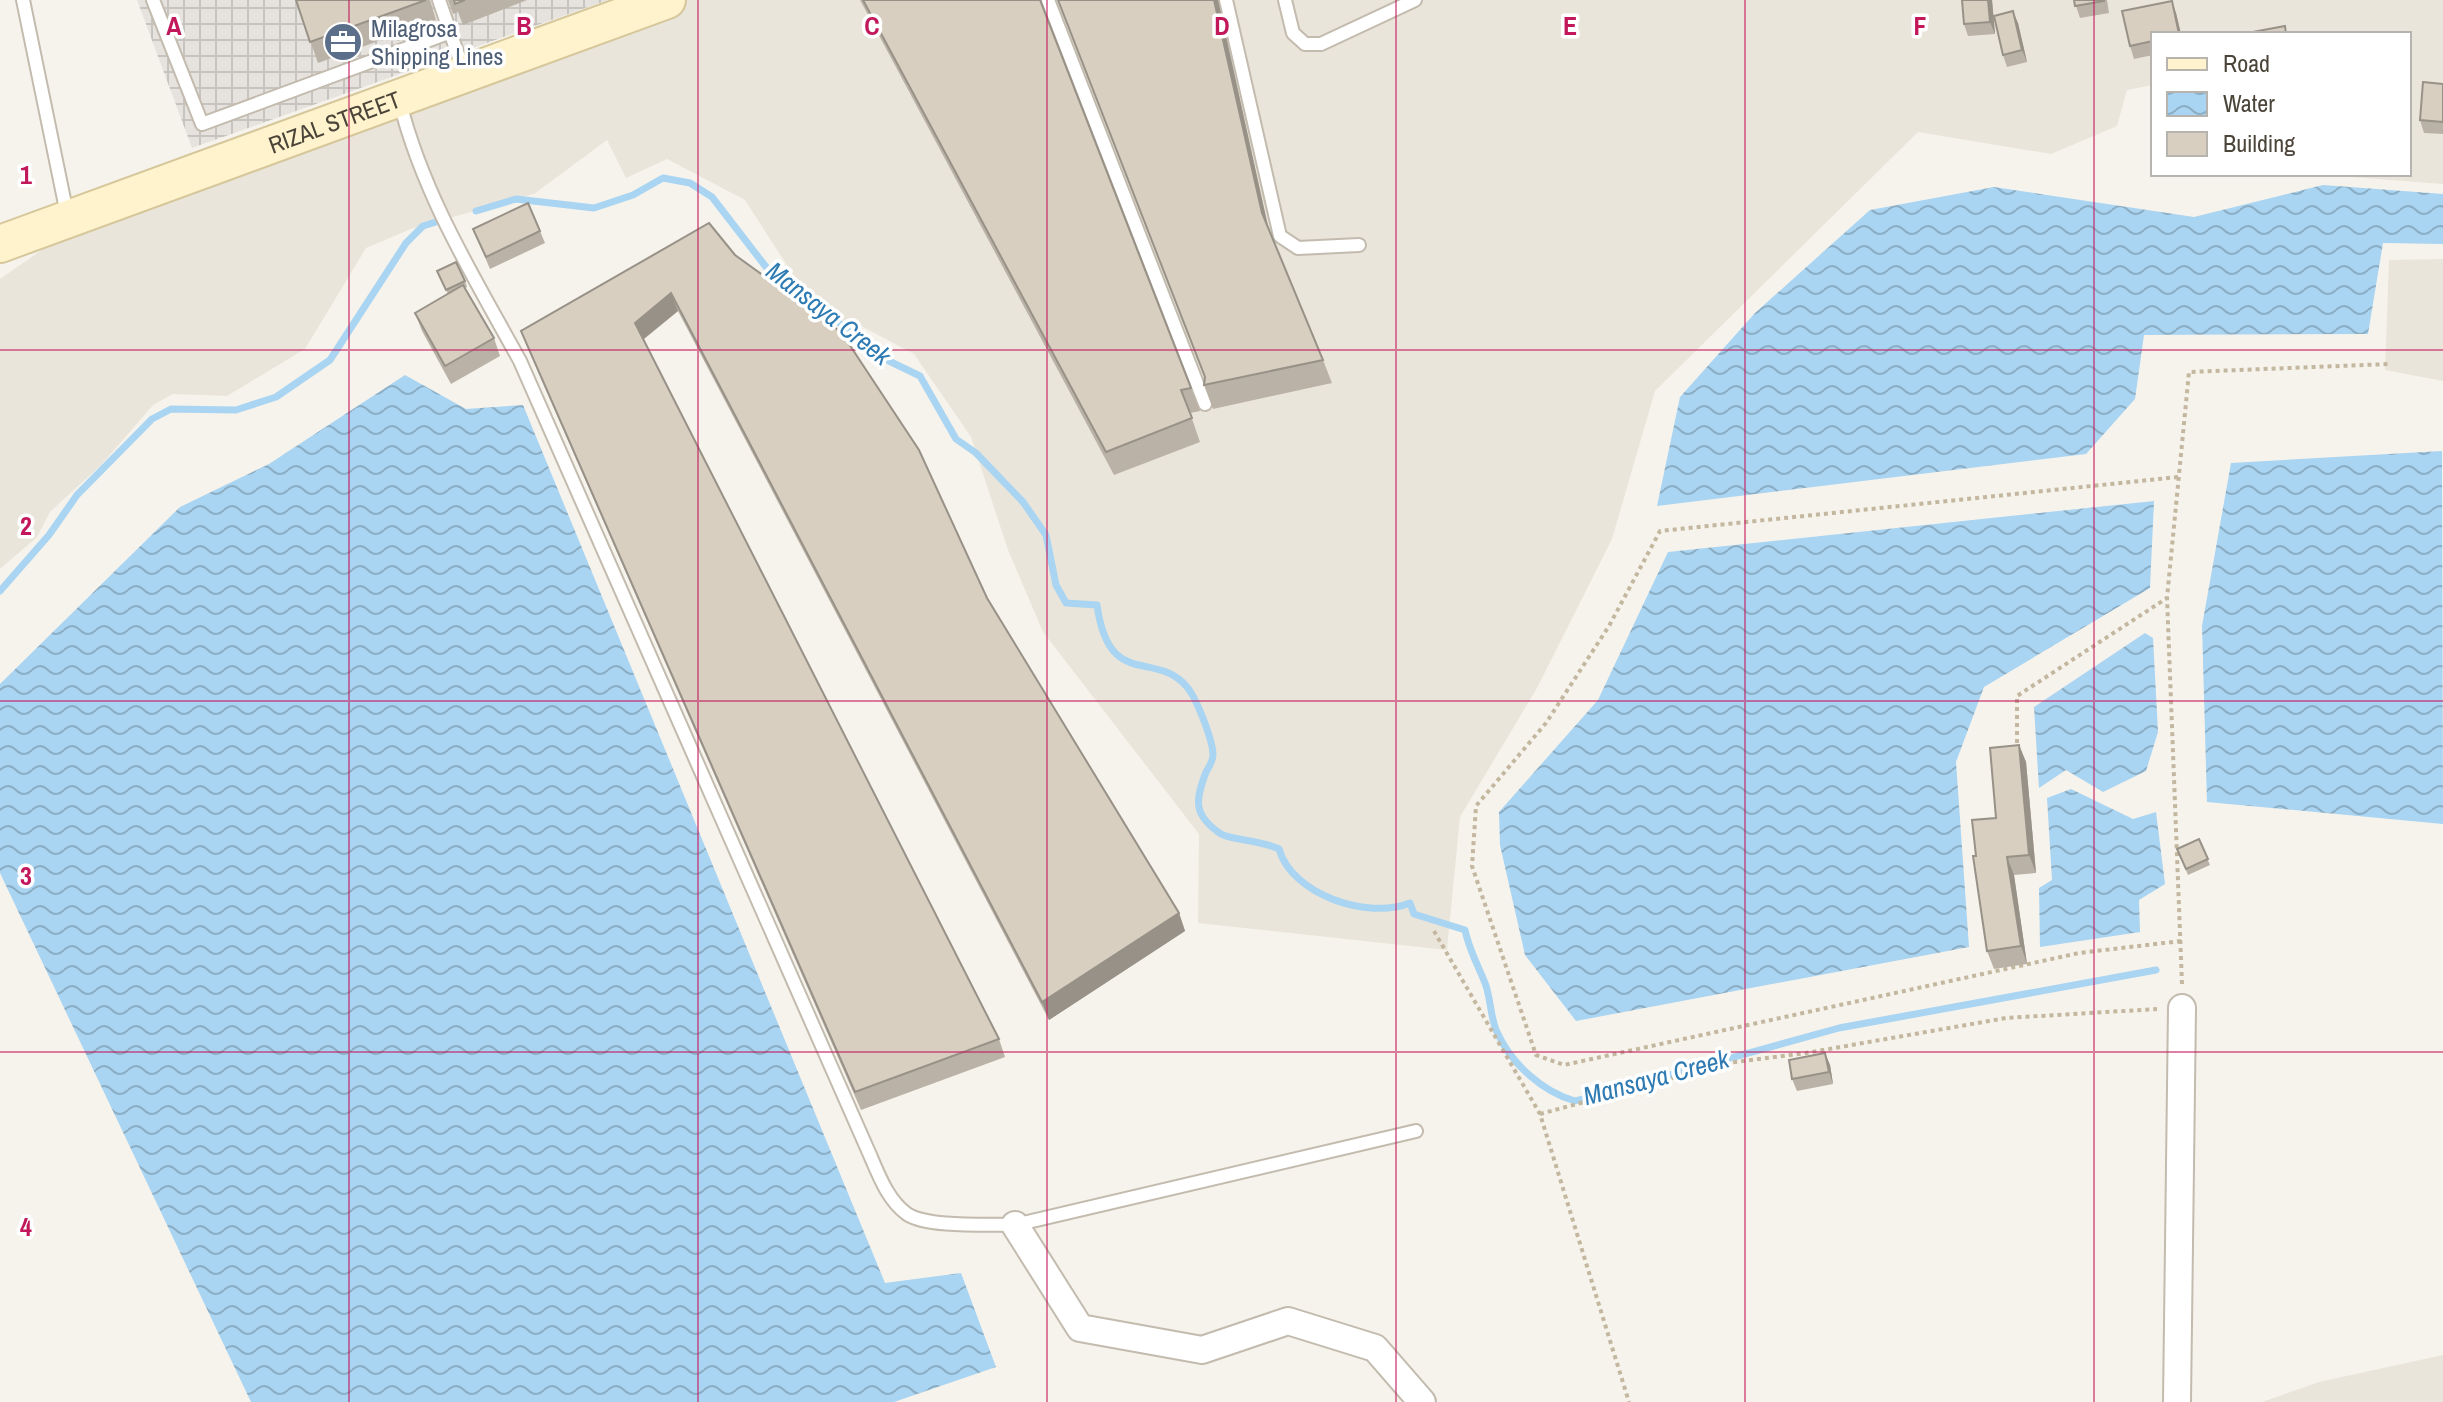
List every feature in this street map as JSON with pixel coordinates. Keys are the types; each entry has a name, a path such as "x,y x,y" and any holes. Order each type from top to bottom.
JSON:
{"main road":[{"name":"RIZAL STREET","path":"0,244 464,72 618,11 667,0"}],"street":[{"path":"2177,1402 2182,1008"},
{"path":"1015,1225 1080,1328 1202,1350 1288,1321 1375,1348 1422,1402"}],"lane":[{"path":"23,0 68,217"},
{"path":"153,0 202,124 448,33"},
{"path":"439,0 464,72"},
{"path":"1048,0 1205,404"},
{"path":"1226,0 1280,236 1298,248 1359,245"},
{"path":"1285,0 1293,33 1305,44 1321,44 1415,0"},
{"path":"398,96 408,136 445,225 465,268 520,361 887,1192 909,1215 949,1223 1015,1225 1416,1131"}],"path":[{"path":"1540,1114 1728,1063 1806,1053 2006,1018 2182,1008 2167,598 2189,372 2389,364"},
{"path":"2178,477 1660,531 1609,626 1546,723 1476,806 1472,866 1536,1055 1564,1065 2064,956 2181,941"},
{"path":"2017,743 2017,696 2167,598"},
{"path":"1434,931 1540,1114 1629,1402"}],"shaded area":[{"path":"137,0 608,0 192,148"},
{"path":"682,0 2443,0 2443,184 2339,176 2411,176 2411,32 2151,32 2151,85 2127,90 2117,126 2051,154 1918,132 1655,391 1612,539 1537,688 1460,817 1447,950 1198,923 1199,834 1043,632 1008,550 971,437 914,354 863,327 817,312 745,200 667,159 626,178 607,140 534,194 411,229 366,248 305,349 227,396 173,394 153,405 102,464 50,512 37,537 0,569 0,279 56,240"},
{"path":"2443,259 2443,381 2385,370 2389,260"},
{"path":"2443,1355 2443,1402 2262,1402 2319,1382"}],"water":[{"path":"2323,185 2443,194 2443,244 2383,243 2368,334 2144,335 2135,399 2086,454 1657,506 1680,397 1755,313 1870,210 1994,187 2194,217"},
{"path":"405,375 466,409 523,405 885,1283 961,1273 996,1367 894,1402 251,1402 0,873 0,684 180,507 269,464"},
{"path":"2442,451 2443,824 2207,802 2202,626 2231,463"},
{"path":"2154,501 2150,588 1984,687 1956,762 1969,947 1576,1021 1525,955 1500,845 1499,812 1598,700 1668,552"},
{"path":"2145,633 2153,638 2158,732 2146,771 2103,792 2066,770 2039,788 2034,707"},
{"path":"2071,789 2133,819 2156,812 2165,884 2139,900 2140,932 2040,947 2039,888 2052,880 2047,798"}],"building":[{"path":"296,0 426,0 310,42"},
{"path":"863,0 1040,0 1191,388 1181,390 1192,418 1106,452"},
{"path":"1058,0 1214,0 1262,213 1323,360 1204,385 1205,377"},
{"path":"1962,0 1988,0 1990,22 1964,24"},
{"path":"2074,0 2104,0 2104,1 2075,6"},
{"path":"2172,1 2179,32 2151,32 2151,41 2130,46 2122,11"},
{"path":"2013,11 2022,50 2003,55 1994,16"},
{"path":"2285,26 2286,32 2252,32"},
{"path":"2423,82 2443,84 2443,122 2420,120"},
{"path":"528,203 540,231 486,257 473,229"},
{"path":"709,223 735,255 841,332 919,450 987,598 1179,913 1042,1002 671,293 635,323 999,1039 855,1092 521,331"},
{"path":"456,262 465,281 446,290 437,271"},
{"path":"463,285 494,338 445,366 415,313"},
{"path":"2019,745 2029,855 2007,857 2021,946 1987,951 1973,856 1976,856 1972,820 1996,818 1990,748"},
{"path":"2199,839 2208,859 2186,869 2177,849"},
{"path":"1825,1053 1829,1072 1792,1079 1789,1060"}],"waterway":[{"name":"Mansaya Creek","path":"476,211 516,199 594,208 633,195 663,178 690,183 712,197 766,267 889,361 920,376 956,439 976,453 1023,502 1046,535 1056,585 1066,603 1097,605 1103,632 1112,649 1122,659 1161,670 1187,687 1200,710 1213,755 1199,799 1205,820 1226,836 1279,849 1299,879 1334,900 1374,908 1410,903 1414,914 1465,930 1503,1044 1529,1075 1563,1097 1575,1101 1839,1028 2156,970"},
{"name":"Mansaya Creek","path":"0,591 49,535 77,495 152,419 171,409 236,410 276,397 330,360 406,243 423,226 436,222"}],"place":[{"name":"Milagrosa Shipping Lines","path":"343,42"}]}
